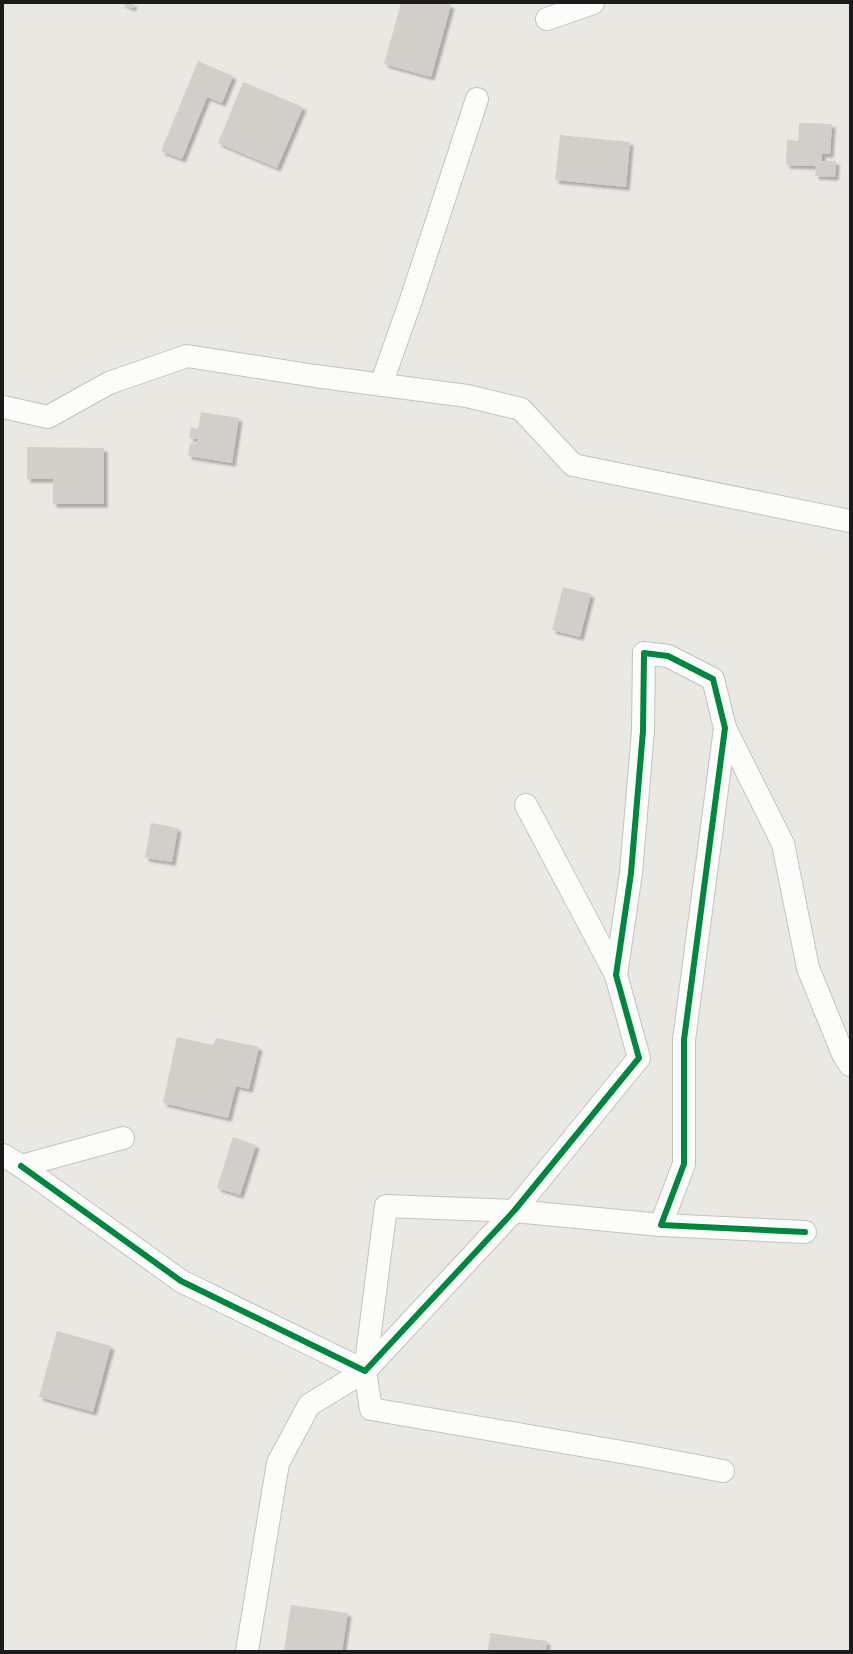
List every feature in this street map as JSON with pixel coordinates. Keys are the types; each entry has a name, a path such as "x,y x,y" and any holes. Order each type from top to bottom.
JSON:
{"street":[{"path":"547,19 593,3"},
{"path":"381,385 411,300 477,99"},
{"path":"3,407 48,417 109,384 186,356 381,385 467,396 521,409 573,464 850,521"},
{"path":"616,975 631,873 643,731 644,653 668,656 713,679 725,728 783,844 808,968 843,1054 850,1065"},
{"path":"661,1225 684,1164 684,1040 725,728"},
{"path":"247,1651 278,1463 309,1405 365,1371 514,1211 639,1058 616,975 526,805"},
{"path":"12,1160 123,1138"},
{"path":"12,1160 181,1281 365,1371"},
{"path":"723,1471 371,1409 365,1371 386,1206 514,1211 661,1225 805,1232"}],"building":[{"path":"120,3 134,3 132,8"},
{"path":"401,3 445,3 451,5 431,77 384,64"},
{"path":"198,61 233,76 222,103 207,97 182,159 161,151"},
{"path":"243,82 303,107 277,168 218,143"},
{"path":"799,123 832,124 830,154 822,154 822,161 836,161 835,177 815,176 816,166 786,165 787,140 798,141"},
{"path":"560,135 630,142 626,187 555,180"},
{"path":"201,412 239,418 232,463 188,456 190,443 197,444 198,439 189,438 191,427 198,429"},
{"path":"27,447 104,448 104,504 53,504 53,479 27,479"},
{"path":"563,587 591,594 580,637 552,630"},
{"path":"151,823 178,828 172,862 145,858"},
{"path":"177,1037 213,1045 216,1038 259,1047 249,1089 236,1086 228,1118 163,1103"},
{"path":"233,1137 256,1145 240,1195 217,1188"},
{"path":"57,1331 111,1346 93,1412 39,1397"},
{"path":"291,1605 348,1613 342,1651 284,1651"},
{"path":"490,1633 547,1641 546,1651 488,1651"}],"cycle path":[{"path":"21,1166 181,1281 365,1371 514,1211 639,1058 616,975 631,873 643,731 644,653 668,656 713,679 725,728 684,1040 684,1164 661,1225 805,1232"}]}
